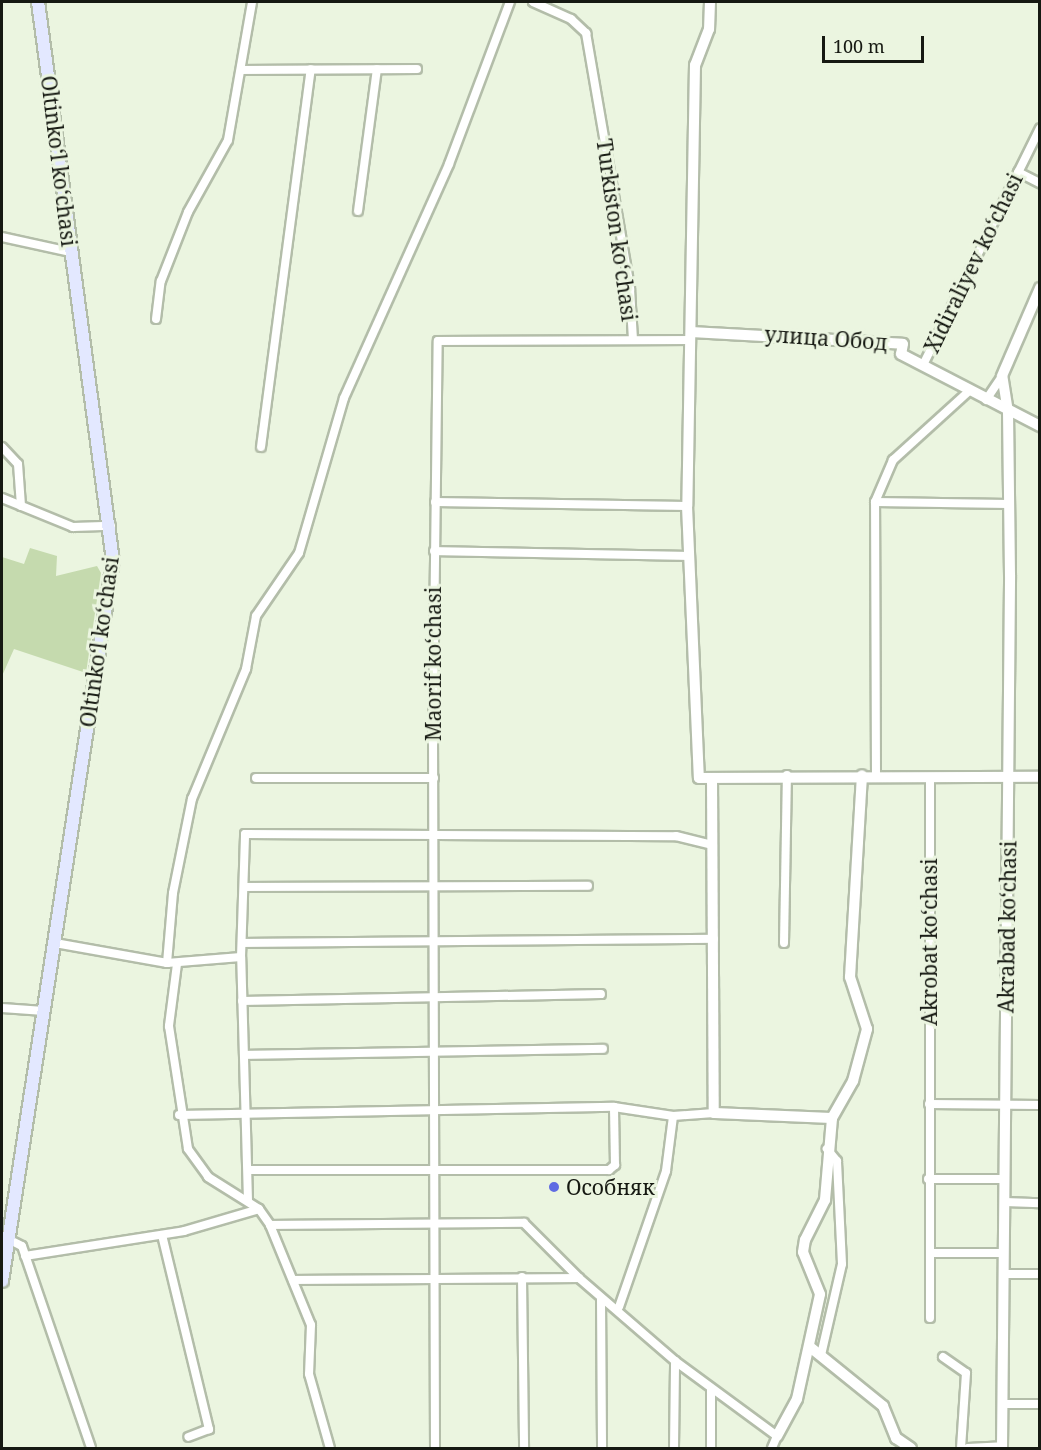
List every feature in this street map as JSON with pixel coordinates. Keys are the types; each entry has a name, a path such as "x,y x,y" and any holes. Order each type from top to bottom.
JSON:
{"main road":[{"name":"Oltinkoʻl koʻchasi","path":"2,1281 113,561 111,526 70,252 38,2"}],"street":[{"path":"156,319 161,281 188,212 228,140 252,2"},
{"path":"167,963 173,893 192,799 246,669 256,616 299,553 344,398 449,164 510,2"},
{"name":"Turkiston koʻchasi","path":"434,551 438,341 633,339 630,289 586,33 571,19 533,2"},
{"path":"710,2 709,29 695,65 687,506 687,556 699,778 787,775 862,775 930,780 1040,777"},
{"path":"261,447 311,69"},
{"path":"358,211 377,69"},
{"path":"242,70 417,69"},
{"name":"Xidiraliyev koʻchasi","path":"923,365 1040,128"},
{"path":"1018,172 1040,183"},
{"path":"2,237 70,252"},
{"path":"986,400 1002,376 1040,288"},
{"path":"633,339 691,336"},
{"name":"улица Обод","path":"691,336 903,344 901,354 1008,412 1040,426"},
{"name":"Akrabad koʻchasi","path":"1002,376 1008,412 1009,504 1002,1447"},
{"path":"876,776 874,502 893,460 969,391"},
{"path":"2,447 18,464 21,506"},
{"path":"2,498 73,527 111,526"},
{"path":"435,502 687,506"},
{"path":"874,502 1009,504"},
{"path":"434,551 687,556"},
{"name":"Maorif koʻchasi","path":"434,551 435,1449"},
{"path":"784,943 787,775"},
{"path":"772,1449 797,1399 810,1347 820,1286 804,1245 825,1200 827,1149 832,1118 853,1081 867,1029 850,977 862,775"},
{"path":"255,778 434,778"},
{"path":"712,778 714,1113"},
{"name":"Akrobat koʻchasi","path":"930,780 928,1104 930,1318"},
{"path":"248,1201 241,957 245,834 434,833 676,836 713,845"},
{"path":"244,887 588,886"},
{"path":"243,943 714,939"},
{"path":"55,943 177,964 241,957"},
{"path":"177,964 169,1026 179,1115 188,1149 208,1177 259,1209 270,1225 311,1325 309,1374 330,1449"},
{"path":"242,1001 601,994"},
{"path":"2,1008 44,1011"},
{"path":"244,1055 603,1050"},
{"path":"928,1104 1040,1105"},
{"path":"179,1115 246,1116 614,1107 673,1116 714,1113 832,1118"},
{"path":"248,1170 613,1169 614,1107"},
{"path":"619,1307 666,1171 673,1116"},
{"path":"821,1355 842,1264 837,1161 827,1149"},
{"path":"928,1179 1005,1179"},
{"path":"1005,1202 1040,1203"},
{"path":"25,1256 162,1235 259,1209"},
{"path":"270,1225 435,1222 532,1225 601,1299 619,1307 675,1361 777,1436"},
{"path":"162,1235 209,1429 188,1437"},
{"path":"10,1240 22,1246 91,1449"},
{"path":"930,1253 1004,1253"},
{"path":"1004,1274 1040,1274"},
{"path":"292,1280 436,1277 579,1278"},
{"path":"522,1277 524,1449"},
{"path":"601,1299 602,1449"},
{"path":"810,1347 883,1406 896,1438 911,1449"},
{"path":"943,1357 966,1373 962,1449"},
{"path":"674,1449 675,1361"},
{"path":"711,1389 711,1449"},
{"path":"1003,1404 1040,1404"},
{"path":"968,1449 1002,1447"}],"green space":[{"path":"30,548 57,556 56,576 97,566 101,573 86,673 14,649 2,676 2,557 24,564"}],"place":[{"name":"Особняк","path":"554,1187"}]}
